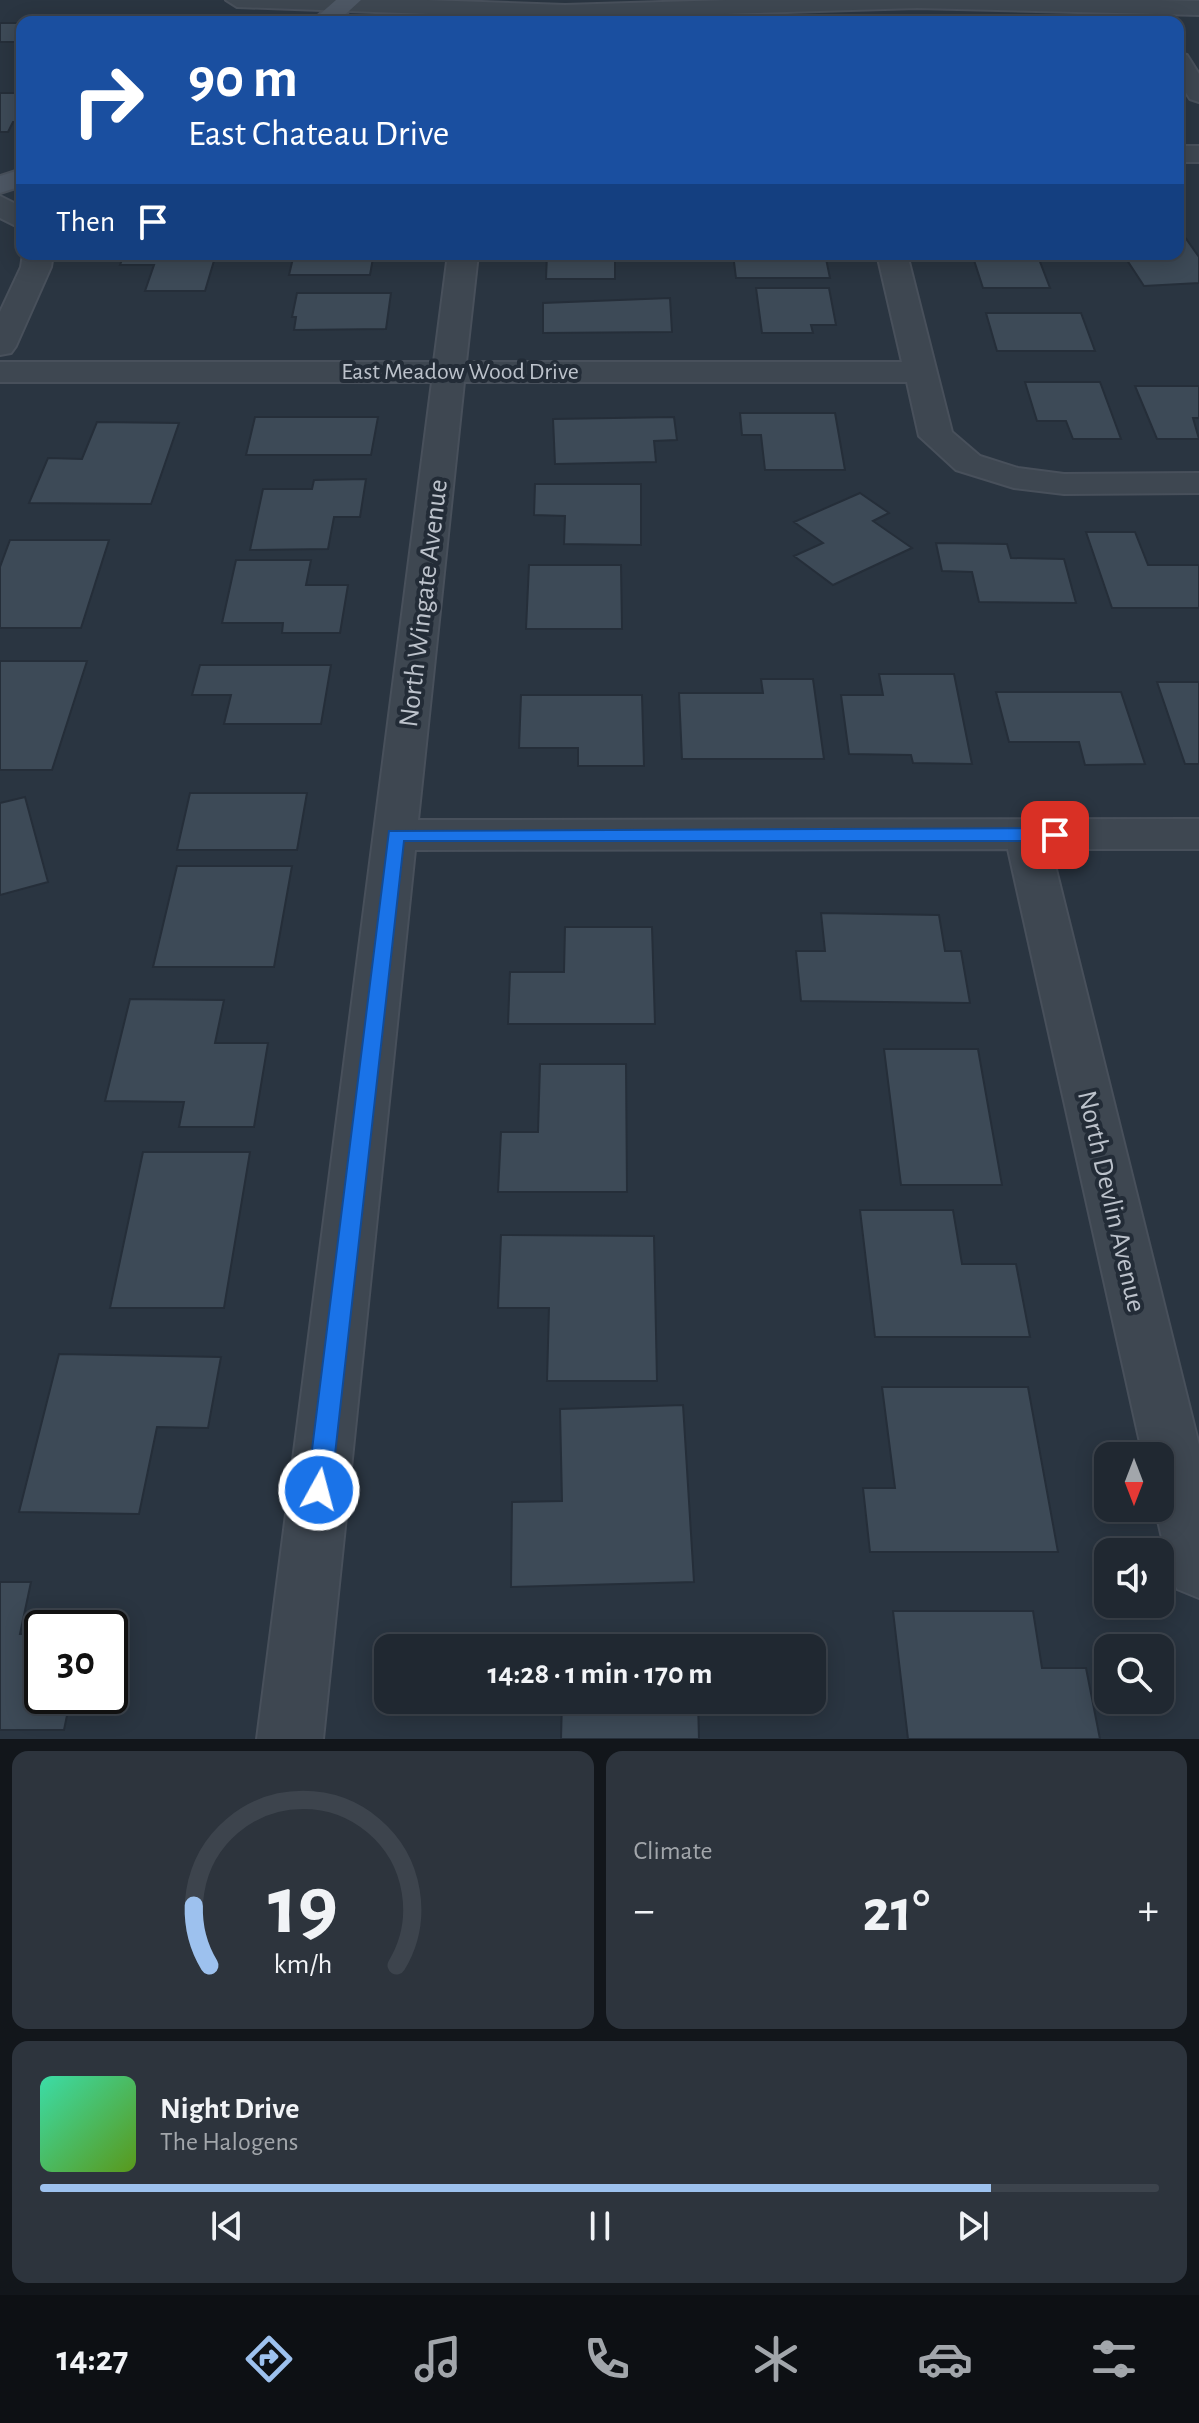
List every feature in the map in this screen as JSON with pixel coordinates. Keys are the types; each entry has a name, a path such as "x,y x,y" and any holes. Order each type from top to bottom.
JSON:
{"street":[{"path":"237,0 565,12 917,1 1150,14 1199,8"},
{"path":"331,16 347,3"},
{"path":"1184,70 1199,94"},
{"path":"0,204 16,216"},
{"path":"0,346 37,260"},
{"name":"North Wingate Avenue","path":"290,1739 462,260"},
{"path":"893,260 936,436 968,463 1014,478 1064,484 1199,483"},
{"name":"East Meadow Wood Drive","path":"0,372 921,372"},
{"path":"396,835 1199,834"},
{"name":"North Devlin Avenue","path":"1026,835 1199,1568"}],"building":[{"path":"0,23 16,23 16,42 0,42"},
{"path":"0,93 16,93 16,122 8,132 0,132"},
{"path":"1184,236 1199,257 1199,283 1144,286 1127,260 1184,260"},
{"path":"122,260 214,260 205,291 145,291 154,265 120,265"},
{"path":"293,260 373,260 370,275 289,275"},
{"path":"547,260 615,260 615,279 546,279"},
{"path":"734,260 826,260 830,278 736,278"},
{"path":"974,260 1039,260 1050,288 983,288"},
{"path":"756,288 829,288 836,325 811,325 813,333 762,333"},
{"path":"297,293 391,293 386,329 294,330 296,317 292,317"},
{"path":"670,298 672,332 543,333 543,303"},
{"path":"986,313 1081,313 1095,351 997,351"},
{"path":"1025,382 1100,382 1121,439 1073,439 1066,421 1037,421"},
{"path":"1135,386 1199,386 1199,418 1193,418 1199,439 1157,439"},
{"path":"740,413 835,413 845,470 765,470 761,435 742,435"},
{"path":"255,417 378,417 371,455 246,455"},
{"path":"674,417 677,440 654,441 656,462 555,464 553,419"},
{"path":"97,422 179,423 151,504 29,503 48,458 82,459"},
{"path":"366,479 360,517 334,517 328,549 250,550 263,489 312,489 314,480"},
{"path":"535,484 641,484 641,545 564,544 565,516 534,515"},
{"path":"860,493 889,513 873,521 912,548 833,585 794,556 823,543 794,522"},
{"path":"1086,532 1135,532 1148,565 1199,565 1199,608 1112,608"},
{"path":"10,540 109,540 81,628 0,628 0,567"},
{"path":"936,543 1007,544 1011,558 1064,559 1076,603 979,602 972,572 942,571"},
{"path":"236,560 311,560 306,585 348,585 340,633 282,633 283,623 222,623"},
{"path":"529,565 621,565 622,629 526,629"},
{"path":"0,661 87,661 52,770 0,770"},
{"path":"200,665 331,665 321,724 224,724 231,695 192,695"},
{"path":"879,674 954,674 972,764 913,763 911,755 849,754 841,695 883,695"},
{"path":"761,679 813,679 824,759 682,759 679,693 763,693"},
{"path":"1157,682 1199,682 1199,764 1185,764"},
{"path":"996,692 1121,692 1145,764 1085,765 1079,742 1009,742"},
{"path":"521,695 642,695 644,766 578,766 578,748 519,748"},
{"path":"190,793 307,793 297,850 177,850"},
{"path":"25,797 48,882 0,895 0,803"},
{"path":"177,866 292,866 274,967 153,967"},
{"path":"821,913 939,915 945,951 961,951 970,1003 801,1001 796,951 825,951"},
{"path":"565,927 652,927 655,1024 508,1024 510,972 564,972"},
{"path":"130,999 224,1000 215,1043 268,1043 254,1127 179,1127 184,1102 105,1101"},
{"path":"884,1049 978,1049 1002,1185 901,1185"},
{"path":"540,1064 626,1064 627,1192 498,1192 501,1132 538,1132"},
{"path":"143,1152 250,1152 224,1308 110,1308"},
{"path":"860,1210 953,1210 962,1264 1016,1264 1030,1337 875,1337"},
{"path":"501,1235 654,1236 657,1381 547,1381 549,1308 498,1308"},
{"path":"59,1354 221,1357 208,1428 157,1427 139,1514 19,1512"},
{"path":"882,1387 1028,1387 1058,1552 870,1552 863,1488 895,1488"},
{"path":"683,1405 694,1582 511,1587 512,1502 562,1501 560,1409"},
{"path":"0,1582 31,1582 20,1634 24,1634 24,1714 67,1714 64,1730 0,1730"},
{"path":"893,1611 1033,1611 1042,1668 1086,1668 1100,1739 908,1739"},
{"path":"562,1714 698,1714 699,1739 561,1739"}],"route":[{"path":"319,1490 396,835 1055,835"}]}
